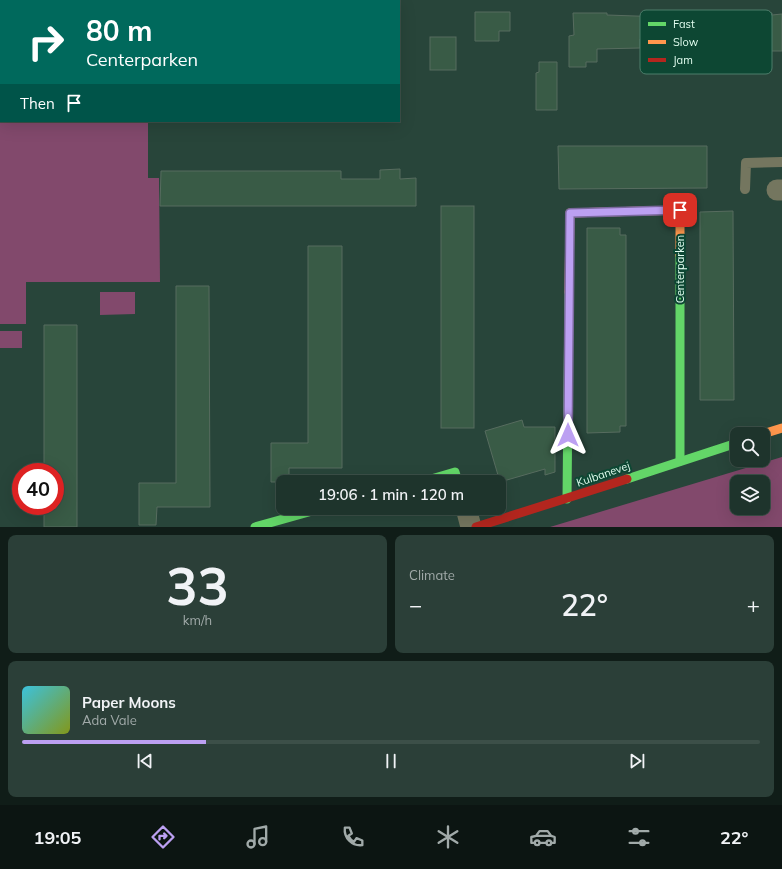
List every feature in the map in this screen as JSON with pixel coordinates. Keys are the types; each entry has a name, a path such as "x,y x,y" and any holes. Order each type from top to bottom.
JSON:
{"street":[{"name":"Centerparken","path":"567,499 570,213 680,210 680,461"},
{"path":"770,432 782,428"},
{"name":"Kulbanevej","path":"476,527 567,499 730,444"},
{"path":"445,475 455,472 456,475"},
{"path":"255,527 298,515"},
{"path":"468,515 471,527"}],"lane":[{"path":"745,189 746,163 782,162"}],"shaded area":[{"path":"0,122 148,122 148,178 159,178 160,282 26,282 26,324 0,324"},
{"path":"100,292 135,292 135,314 100,315"},
{"path":"0,331 22,331 22,348 0,348"},
{"path":"782,457 782,527 550,527 749,467 770,467 770,461"}],"building":[{"path":"475,12 510,12 510,31 499,31 499,41 475,41"},
{"path":"573,13 607,13 607,15 640,16 640,48 597,49 597,62 586,62 586,67 569,67 569,36 574,35"},
{"path":"782,14 782,51 772,51 772,15"},
{"path":"430,37 456,37 456,70 430,70"},
{"path":"539,62 557,62 557,110 536,110 536,73 539,72"},
{"path":"558,146 707,146 707,188 559,189"},
{"path":"400,169 400,179 416,178 416,206 160,206 161,171 341,171 341,179 380,179 380,170"},
{"path":"441,206 474,206 474,428 441,428"},
{"path":"733,211 734,400 700,400 700,212"},
{"path":"587,228 620,228 620,235 626,235 626,426 620,426 620,432 587,433"},
{"path":"308,246 342,246 342,468 289,468 289,475 276,475 276,482 271,482 271,443 308,443"},
{"path":"176,286 209,286 210,507 157,507 156,525 139,525 139,483 176,483"},
{"path":"44,325 77,325 77,527 44,527 44,515 64,515 64,463 44,463"},
{"path":"522,420 524,427 555,427 555,472 545,475 545,469 506,480 506,475 498,475 485,431"}],"traffic: fast":[{"path":"680,255 680,461"},
{"path":"567,499 569,292"},
{"path":"627,479 730,445"},
{"path":"445,475 455,472 456,475"},
{"path":"255,527 298,515"}],"traffic: slow":[{"path":"569,292 570,213 680,210 680,255"},
{"path":"770,432 782,428"}],"traffic: jam":[{"path":"476,527 627,479"}],"route":[{"path":"568,435 570,213 680,210"}]}
